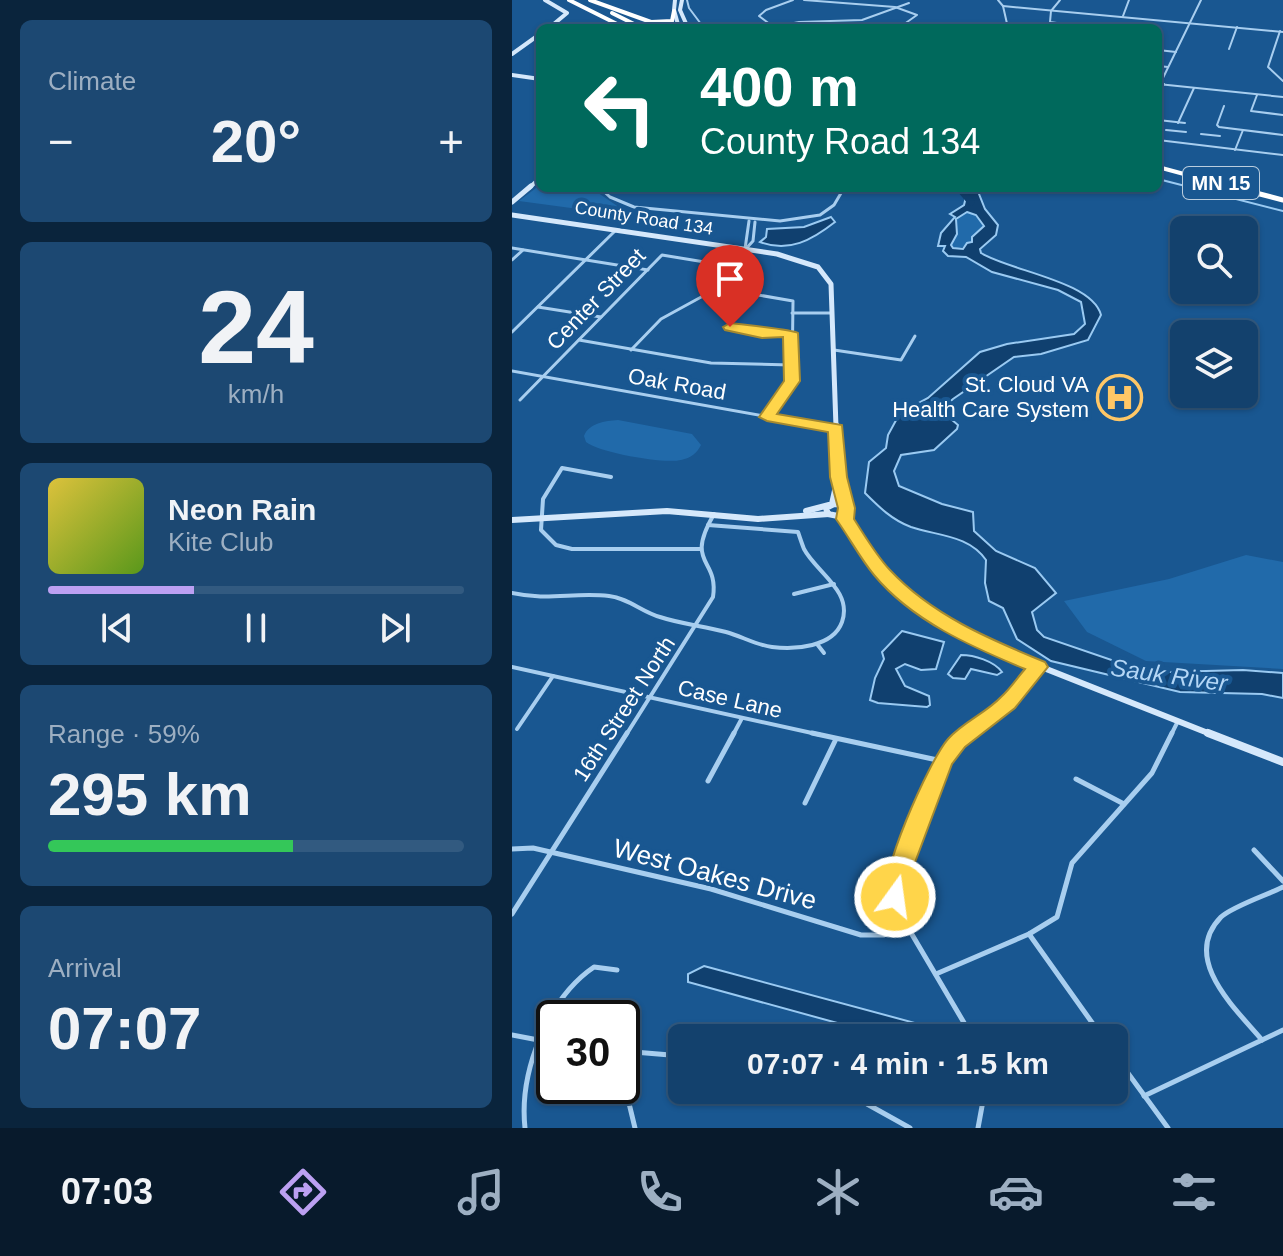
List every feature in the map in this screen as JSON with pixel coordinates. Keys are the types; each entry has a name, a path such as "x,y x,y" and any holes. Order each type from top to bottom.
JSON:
{"highway":[{"path":"588,0 654,23 674,19 674,11"},
{"path":"588,0 634,24"},
{"path":"571,1 608,24"},
{"path":"571,1 617,24"},
{"path":"639,18 654,24"},
{"name":"MN 15","path":"1162,171 1283,201"},
{"name":"MN 15","path":"1162,171 1283,201"}],"street":[{"path":"545,0 567,13 554,24"},
{"path":"678,24 674,11 681,0"},
{"path":"681,0 701,24"},
{"path":"681,0 686,24"},
{"path":"766,24 759,16 766,10 793,0"},
{"path":"804,0 900,7 917,15 906,24"},
{"path":"998,0 1003,6 1007,24"},
{"path":"1060,0 1049,20 1060,24"},
{"path":"1123,16 1129,0"},
{"path":"1162,82 1201,0"},
{"path":"788,24 862,20 909,3"},
{"path":"1003,6 1282,32 1268,67 1283,81"},
{"path":"682,14 693,13"},
{"path":"1144,24 1147,18"},
{"path":"1229,49 1237,27"},
{"path":"512,54 536,37"},
{"path":"1162,50 1176,52"},
{"path":"1162,66 1168,67"},
{"path":"512,75 536,78"},
{"path":"1162,84 1283,97"},
{"path":"1178,123 1194,88"},
{"path":"1258,94 1251,111 1283,115"},
{"path":"1224,106 1217,125 1219,127 1283,135"},
{"path":"1162,121 1185,123"},
{"path":"1166,130 1186,132"},
{"path":"1235,150 1243,130"},
{"path":"1173,143 1178,132"},
{"path":"1201,134 1220,136"},
{"path":"1207,147 1211,135"},
{"path":"1162,141 1283,155"},
{"path":"512,200 536,179"},
{"path":"604,192 610,198 633,206 696,210 752,221 791,220 819,213 836,203 842,192"},
{"name":"County Road 134","path":"512,216 745,249 796,258 818,267 831,284 838,477 846,521 862,546"},
{"path":"631,350 661,319 703,296 712,287 753,241 752,221"},
{"path":"512,332 617,230"},
{"path":"512,248 648,270"},
{"path":"512,260 523,250"},
{"name":"Center Street","path":"520,400 662,255 729,266"},
{"path":"712,287 793,301 790,333 792,381 767,417"},
{"path":"538,307 601,317"},
{"path":"792,313 832,313"},
{"path":"730,327 762,334 790,333"},
{"path":"834,350 901,360 915,336"},
{"path":"579,340 711,363 791,365"},
{"name":"Oak Road","path":"512,371 836,429"},
{"path":"611,477 562,468 543,499 541,530 556,545 565,547 700,549 714,514"},
{"name":"County Road 134","path":"838,477 826,509 895,586 931,614 978,642 1283,762"},
{"path":"730,515 785,514 830,505 845,508"},
{"path":"512,520 654,511 767,519 832,515 845,508"},
{"path":"512,593 538,599 610,596 633,603 658,617 735,634 775,648 797,649 817,644 832,635 842,622 843,600 834,584 805,551 798,532 708,525"},
{"name":"16th Street North","path":"512,914 696,625 715,589 700,549"},
{"path":"794,594 834,584"},
{"path":"817,644 824,653"},
{"name":"Case Lane","path":"512,667 942,761"},
{"path":"965,1024 907,926 895,897 899,873 942,761 958,742 1008,703 1038,667"},
{"path":"517,729 553,676"},
{"path":"708,781 742,718"},
{"path":"936,974 1029,934 1057,917 1072,863 1152,773 1178,721"},
{"path":"805,803 836,739"},
{"path":"1076,779 1124,804"},
{"name":"West Oakes Drive","path":"512,849 533,848 711,889 861,935 884,935 907,926"},
{"path":"1254,850 1283,884 1222,916 1215,923 1205,948 1208,972 1262,1040"},
{"path":"1029,934 1093,1024"},
{"path":"564,1000 580,976 594,967 617,970"},
{"path":"1144,1096 1283,1030"},
{"path":"512,1035 536,1041"},
{"path":"525,1128 523,1093 536,1045"},
{"path":"640,1053 668,1055"},
{"path":"1128,1074 1168,1128"},
{"path":"629,1104 635,1128"},
{"path":"867,1104 899,1125 910,1128"},
{"path":"978,1128 982,1104"}],"shaded area":[{"path":"536,188 536,192 597,192 623,210 623,215 519,201"},
{"path":"966,212 976,215 984,226 967,245 953,248 957,218"},
{"path":"618,420 692,434 701,445 691,456 673,461 618,454 586,442 584,436 594,425"},
{"path":"1246,555 1283,562 1283,669 1146,661 1087,632 1064,601 1169,579"}],"water":[{"name":"Sauk River","path":"962,192 978,192 985,209 998,225 996,235 980,249 981,253 1067,285 1094,303 1101,315 1088,340 1041,354 1014,357 953,399 945,406 944,413 958,425 957,429 934,450 901,455 894,471 899,486 942,504 973,512 974,531 996,551 1035,568 1056,593 1032,612 1037,630 1044,637 1129,666 1169,672 1243,670 1283,673 1283,698 1262,694 1180,692 1051,661 1017,639 1003,608 989,601 985,583 986,560 979,552 962,541 904,524 886,513 865,493 869,462 886,448 888,435 900,413 928,398 980,352 1007,344 1074,334 1085,324 1081,302 1058,290 992,272 966,257 948,256 943,251 945,246 938,246 941,233 955,217 950,214 964,205 966,197","holes":["967,212 976,215 984,226 963,249 951,245 957,234 956,219"]},
{"path":"831,217 835,222 800,243 781,246 760,242 766,237 767,229 804,227"},
{"path":"902,631 944,642 936,669 921,670 905,664 896,669 905,686 929,696 930,705 927,707 870,700 884,659 882,652"},
{"path":"961,655 983,659 1002,672 997,675 971,669 965,679 953,678 948,674"},
{"path":"704,966 919,1024 841,1024 688,982 688,974"}],"waterway":[{"path":"1162,180 1283,211"},
{"name":"Sauk River","path":"962,192 971,202"}],"place":[{"name":"St. Cloud VA Health Care System","path":"1120,397"}],"route":[{"path":"730,327 762,334 790,333 792,381 767,417 836,429 838,477 846,508 845,519 874,564 904,594 931,614 978,642 1038,667 1008,703 975,727 942,761 899,873 895,897"}]}
